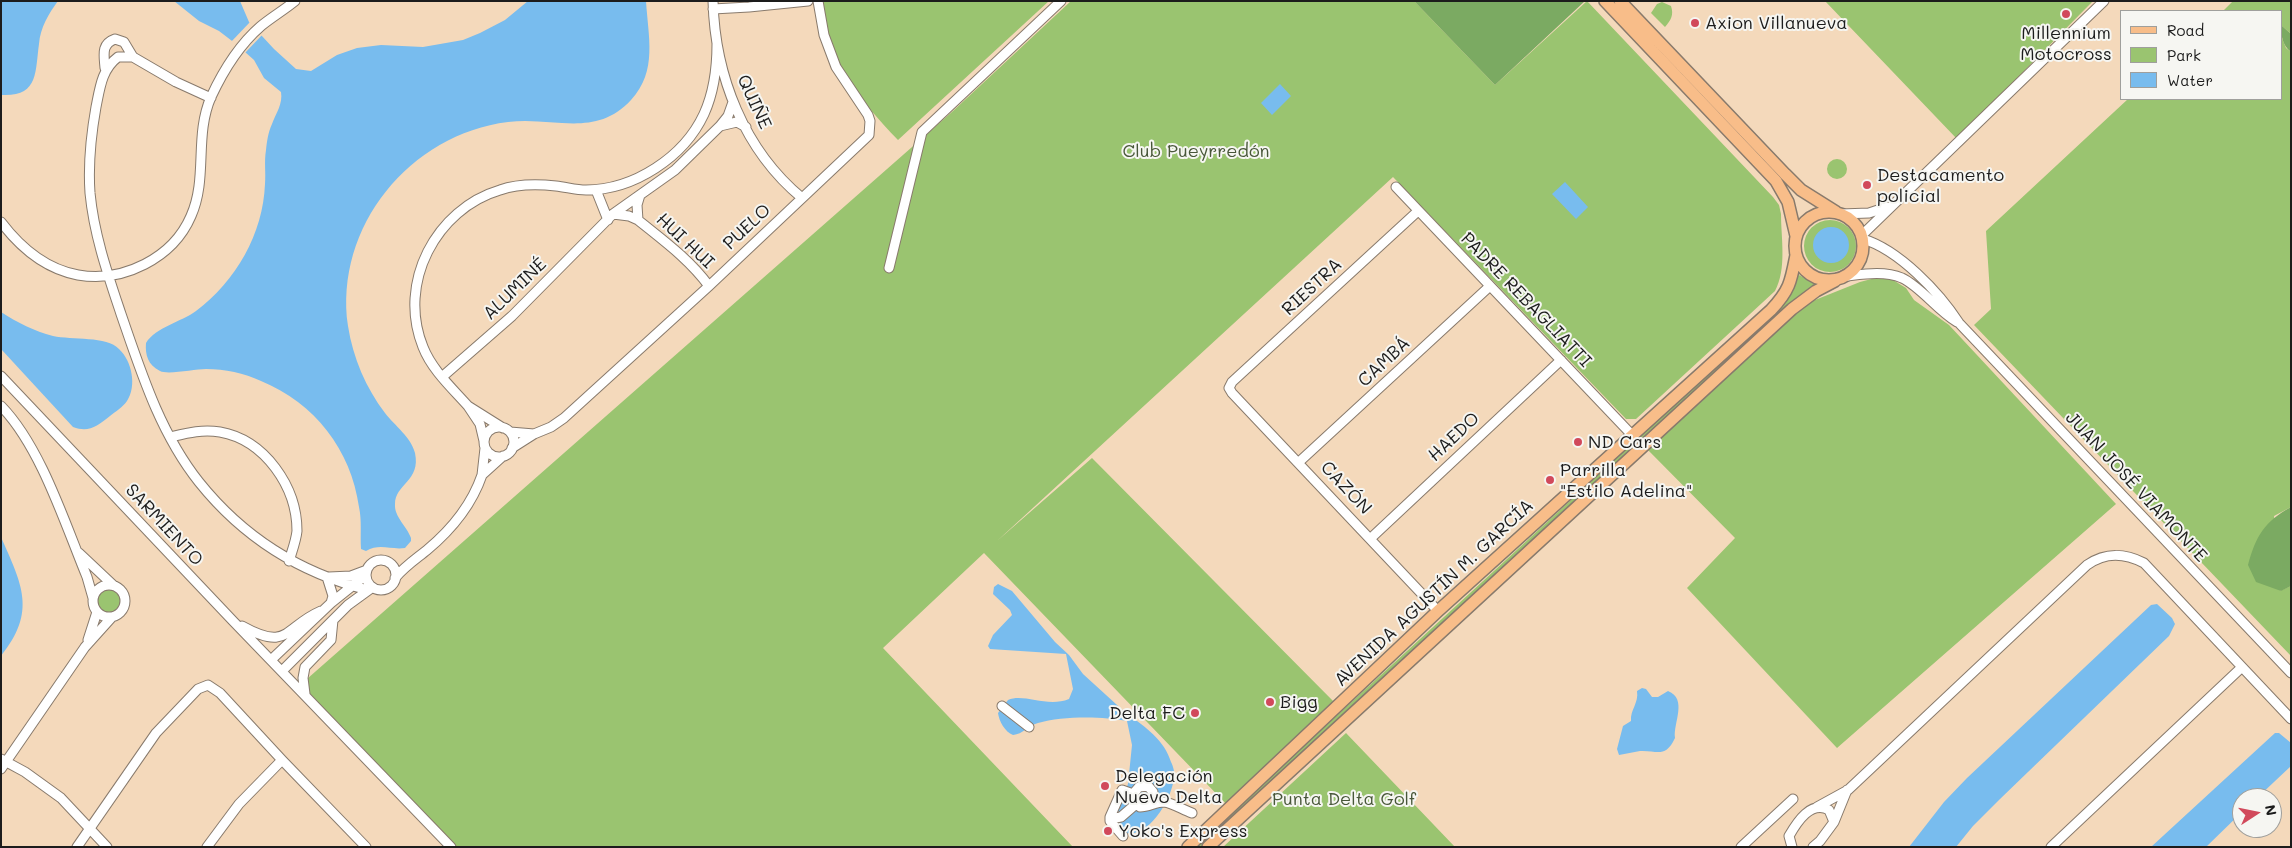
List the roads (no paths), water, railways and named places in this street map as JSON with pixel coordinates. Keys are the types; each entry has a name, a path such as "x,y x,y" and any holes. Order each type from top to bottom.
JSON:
{"main road":[{"path":"1605,1 1776,181 1788,202 1796,236 1796,255 1806,272 1815,278 1835,281 1848,276 1860,263 1864,250 1862,237 1855,224 1801,190 1620,1"},
{"path":"1796,236 1800,227 1816,214 1838,213"},
{"name":"AVENIDA AGUSTÍN M. GARCÍA","path":"1188,847 1438,611 1781,299 1790,283 1796,255"},
{"name":"AVENIDA AGUSTÍN M. GARCÍA","path":"1208,847 1798,303 1835,281"}],"street":[{"path":"1,222 13,238 43,261 78,275 108,275 130,271 147,263 172,244 183,231 191,216 199,190 202,124 211,98 237,51 259,28 295,1"},
{"path":"713,5 749,8 808,1"},
{"name":"PUELO","path":"512,448 564,418 709,286 869,135 868,116 845,83 828,48 818,1"},
{"path":"889,268 922,132 1061,1"},
{"path":"1862,237 1890,207 2104,1"},
{"name":"QUIÑE","path":"713,5 717,44 733,102 746,128 771,166 802,198"},
{"path":"211,98 176,82 133,57 124,42 116,38 106,44 105,68 94,119 89,172 90,195 99,246 139,367 159,416 170,437 198,481 220,506 259,541 289,561 327,578 352,586 386,589 410,562 426,551 454,523 468,504 482,475 485,445 490,430 534,434"},
{"path":"503,456 491,455 485,445 480,424 468,406 442,377 422,346 416,319 414,296 420,269 428,251 445,224 457,212 472,202 502,189 538,184 596,190 634,180 666,160 683,145 694,131 711,96 715,81 717,44"},
{"path":"105,68 118,57 133,57"},
{"path":"711,96 721,90 729,92"},
{"name":"ALUMINÉ","path":"442,377 512,316 610,217 675,170 720,126 728,116 733,102"},
{"path":"720,126 737,122 746,128"},
{"name":"PADRE REBAGLIATTI","path":"1396,187 1632,435"},
{"path":"596,190 610,217 629,216 638,220"},
{"path":"638,220 636,205 640,195"},
{"path":"1838,213 1869,213 1890,207"},
{"name":"RIESTRA","path":"1229,388 1232,382 1418,210"},
{"name":"HUI HUI","path":"638,220 693,265 709,286"},
{"name":"JUAN JOSÉ VIAMONTE","path":"1862,237 1883,248 1930,285 1949,308 1959,324 2291,673"},
{"name":"JUAN JOSÉ VIAMONTE","path":"1848,276 1884,274 1903,279 1943,314 1959,324"},
{"name":"CAMBÁ","path":"1299,462 1490,286"},
{"name":"HAEDO","path":"1370,538 1560,360"},
{"name":"SARMIENTO","path":"1,376 233,621 451,847"},
{"name":"CAZÓN","path":"1229,388 1438,611"},
{"path":"1,406 21,430 36,455 91,587 93,605 97,612 104,616 112,617"},
{"path":"468,406 506,430 513,440 512,448 482,475"},
{"path":"170,437 189,432 220,432 235,437 264,456 282,479 294,507 297,533 289,561"},
{"path":"1,769 3,757 85,647 112,617 121,612 125,602 122,591 113,585 76,550"},
{"path":"1784,847 1796,824 1817,807 1848,790 2088,564 2097,558 2125,555 2144,563 2291,719"},
{"path":"271,660 377,561 390,564 410,562"},
{"path":"390,564 395,573 395,578"},
{"path":"327,578 351,576 366,572"},
{"path":"366,572 370,589"},
{"path":"233,621 262,636 289,634 310,616 329,606 333,596 327,578"},
{"path":"93,598 100,587 113,585"},
{"path":"282,670 348,605 370,589"},
{"path":"85,647 97,612"},
{"path":"305,695 303,678 305,667 331,640 333,620"},
{"path":"2051,847 2241,668"},
{"path":"77,847 156,733 198,689 203,687 212,687 220,693 362,845"},
{"path":"1002,706 1029,727"},
{"path":"3,757 56,795 107,847"},
{"path":"207,847 239,804 282,760"},
{"path":"1133,794 1139,786 1148,786 1153,792 1152,803"},
{"path":"1110,819 1122,790 1133,794"},
{"path":"1813,847 1820,841 1834,822 1848,790"},
{"path":"1133,794 1136,804 1140,807 1147,807 1152,803 1166,802 1192,813"},
{"path":"1741,847 1793,799"},
{"path":"1110,819 1121,816 1136,804"},
{"path":"1817,807 1830,810 1834,822"},
{"path":"1110,819 1123,836"},
{"path":"1789,836 1792,847"}],"water":[{"path":"1,1 58,1 48,16 41,32 33,81 22,92 13,95 1,95"},
{"path":"174,1 240,1 249,22 274,49 296,69 311,71 337,55 357,48 381,45 423,47 463,40 505,20 528,1 646,1 649,53 645,77 631,100 617,112 603,119 588,123 508,122 472,130 440,145 411,166 386,191 367,221 353,254 347,289 348,326 353,350 366,383 385,413 410,442 415,453 416,462 414,470 396,497 395,504 395,509 411,538 411,541 405,548 376,547 366,551 361,549 360,512 355,486 348,466 339,448 327,431 298,402 280,390 255,378 227,371 206,369 164,372 156,369 148,359 146,343 150,337 190,315 210,299 235,271 245,255 259,221 263,203 267,140 281,96 281,92 264,78 254,60 236,44 219,31 199,21"},
{"path":"1280,84 1291,96 1272,115 1261,103"},
{"path":"1565,182 1588,207 1576,219 1552,194"},
{"path":"1831,227 1838,228 1844,232 1848,238 1848,252 1844,258 1838,262 1831,263 1824,262 1818,258 1814,252 1813,245 1814,238 1818,232 1824,228"},
{"path":"1,312 26,326 46,334 98,340 119,349 127,360 132,374 132,388 127,401 101,423 93,427 79,429 73,427 1,349"},
{"path":"1,537 20,584 22,611 19,625 12,640 1,656"},
{"path":"998,584 1012,591 1055,642 1069,655 1083,674 1128,715 1147,729 1164,747 1174,769 1173,785 1159,814 1143,829 1135,833 1126,833 1113,820 1128,784 1132,745 1127,721 1094,718 1059,719 1038,723 1013,735 1003,726 998,713 1008,700 1021,698 1052,702 1061,701 1069,699 1073,689 1066,654 990,649 988,646 993,635 1012,615 1010,610 993,594 994,587"},
{"path":"2157,604 2172,618 2175,624 2169,636 2000,799 1973,826 1956,847 1909,847 1944,802 1967,778 2151,605"},
{"path":"1642,688 1646,689 1652,697 1658,697 1668,691 1674,695 1678,705 1675,738 1668,749 1664,751 1640,751 1619,755 1617,749 1623,726 1631,721 1637,699 1637,691"},
{"path":"2275,733 2279,733 2291,743 2291,766 2268,788 2232,788 2232,822 2206,847 2151,847"}],"place":[{"name":"Millennium Motocross","path":"2066,14"},
{"name":"Axion Villanueva","path":"1695,23"},
{"name":"Destacamento policial","path":"1867,185"},
{"name":"ND Cars","path":"1578,442"},
{"name":"Parrilla \"Estilo Adelina\"","path":"1550,480"},
{"name":"Bigg","path":"1270,702"},
{"name":"Delta FC","path":"1195,713"},
{"name":"Delegación Nuevo Delta","path":"1105,786"},
{"name":"Yoko's Express","path":"1108,831"}],"park label":[{"name":"Club Pueyrredón","path":"1196,151"},
{"name":"Punta Delta Golf","path":"1344,799"}]}
